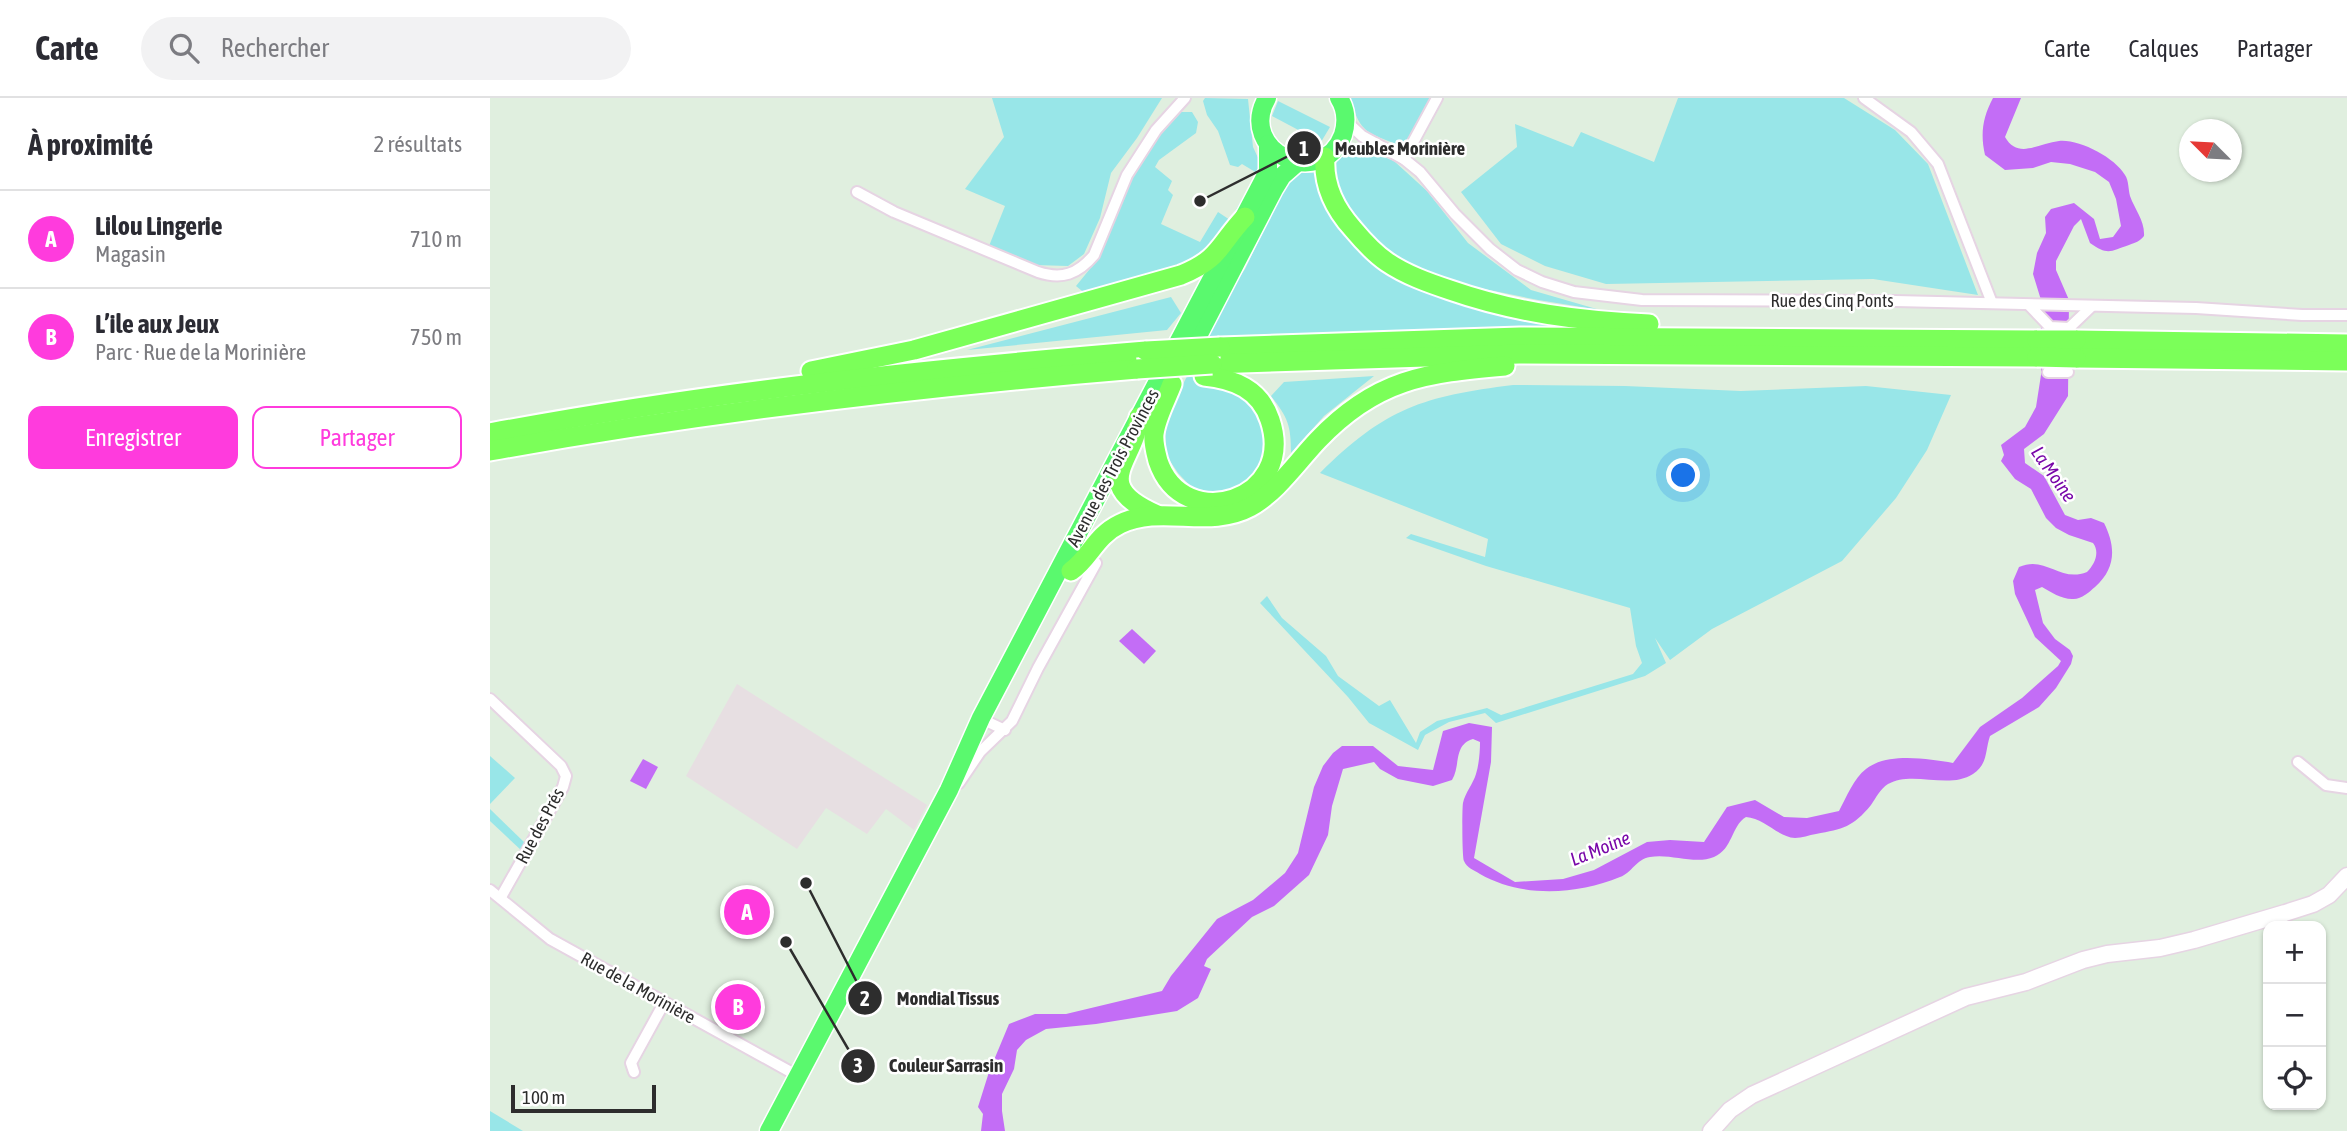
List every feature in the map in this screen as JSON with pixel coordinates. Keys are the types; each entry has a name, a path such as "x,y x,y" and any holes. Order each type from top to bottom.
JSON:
{"highway":[{"path":"1332,150 1324,172 1335,205 1349,225 1385,261 1420,279 1478,300 1531,313 1581,320 1713,329 1725,337"},
{"path":"676,403 689,392 879,358 1181,275 1205,264 1245,217"},
{"path":"490,451 651,423 923,388 1098,372 1137,374 1212,362 1494,337 1725,337 2347,361"},
{"path":"2072,350 2347,344"},
{"path":"490,433 676,403 938,368 1146,351 1212,362 1444,356 2043,349"},
{"path":"1071,571 1078,566 1096,541 1133,519 1157,515 1218,517 1252,506 1267,495 1345,414 1375,394 1407,382 1440,372 1519,365 1647,361 1658,354"},
{"path":"1172,384 1154,436 1156,452 1166,478 1183,494 1199,500 1228,501 1241,498 1268,474 1275,441 1266,408 1251,390 1235,382 1212,362"},
{"path":"1139,417 1138,428 1122,462 1119,479 1126,495 1157,515"}],"main road":[{"path":"1268,145 1278,154 1298,162 1312,162 1332,150 1346,121 1339,98"},
{"name":"Avenue des Trois Provinces","path":"769,1131 929,829 972,737 1268,171 1268,145 1261,123 1265,99"},
{"name":"Avenue des Trois Provinces","path":"949,790 998,727 1071,571 1157,406 1172,384 1274,189 1282,176 1298,162"},
{"path":"998,727 988,715 1019,656 1031,624"}],"street":[{"path":"856,192 894,212 1038,272 1050,276 1069,275 1086,265 1094,255 1127,175 1156,130 1185,98"},
{"path":"1404,159 1437,98"},
{"path":"1864,98 1911,132 1938,164 1992,303"},
{"name":"Rue des Cinq Ponts","path":"1346,121 1372,142 1404,159 1420,172 1455,214 1490,249 1517,270 1542,282 1574,292 1642,300 1992,303 2347,315"},
{"path":"1332,150 1357,140 1372,142"},
{"path":"2023,305 2043,349 2072,350 2096,307"},
{"path":"929,829 998,727 1012,721 1096,563"},
{"name":"Rue des Prés","path":"490,699 561,766 566,776 557,798 501,897"},
{"path":"2298,762 2326,785 2347,788"},
{"path":"1711,1131 1730,1110 1752,1095 1966,997 2026,982 2083,960 2194,940 2304,907 2329,895 2347,876"},
{"name":"Rue de la Morinière","path":"490,890 550,939 798,1076"},
{"path":"635,1072 631,1063 664,1003"}],"shaded area":[{"path":"992,98 1162,98 1111,173 1100,218 1084,254 1068,266 1034,265 989,246 1005,206 965,189 1004,137"},
{"path":"1205,98 1248,99 1253,147 1260,162 1260,173 1221,242 1204,260 1087,295 1076,286 1098,259 1132,176 1165,127 1181,112 1192,112 1198,122 1196,133 1159,160 1155,167 1172,181 1168,190 1173,195 1161,224 1200,242 1218,212 1230,220 1257,173 1242,164 1238,167 1230,165 1218,131 1207,115 1203,101"},
{"path":"1350,98 1433,98 1411,139 1401,146 1367,131 1358,119"},
{"path":"1678,98 1844,98 1895,130 1928,164 1978,295 1873,279 1606,284 1545,266 1501,244 1461,192 1517,147 1515,124 1573,147 1581,132 1654,162"},
{"path":"1993,98 2021,98 2005,137 2016,148 2067,141 2086,146 2120,168 2126,177 2130,196 2143,225 2144,236 2129,245 2106,251 2090,243 2081,219 2074,226 2056,261 2056,270 2069,300 2068,396 2044,434 2024,449 2025,463 2044,476 2065,515 2078,520 2091,518 2104,523 2111,540 2112,557 2102,580 2082,597 2064,598 2042,587 2035,590 2043,623 2055,639 2070,650 2073,656 2071,664 2056,688 2039,707 1990,736 1984,762 1978,770 1953,780 1908,779 1888,784 1859,818 1847,826 1833,830 1795,838 1746,817 1737,826 1725,849 1714,857 1699,860 1666,856 1645,858 1624,875 1603,883 1585,888 1549,891 1496,882 1471,869 1464,861 1463,803 1476,774 1480,742 1473,739 1467,742 1460,751 1452,780 1433,786 1398,779 1380,769 1374,762 1343,769 1332,806 1328,835 1309,875 1274,906 1252,917 1207,959 1204,966 1211,969 1198,998 1177,1011 1046,1029 1026,1040 1017,1050 1014,1069 1002,1094 1005,1131 981,1131 983,1114 978,1107 1009,1024 1035,1014 1066,1014 1162,991 1217,919 1253,900 1285,873 1298,853 1314,787 1323,766 1342,746 1373,746 1398,766 1433,770 1443,731 1469,723 1492,727 1491,762 1474,858 1515,882 1563,879 1594,870 1647,842 1704,842 1727,807 1755,800 1784,817 1807,818 1839,811 1866,769 1885,760 1908,758 1953,763 1980,727 2022,698 2058,666 2061,661 2035,637 2015,594 2013,581 2019,567 2029,564 2069,574 2087,572 2094,562 2096,550 2093,543 2069,535 2046,518 2031,489 2015,479 2001,461 2004,455 2001,445 2025,427 2036,407 2041,375 2041,300 2033,274 2037,253 2046,233 2045,217 2051,209 2074,203 2094,219 2100,239 2113,237 2121,226 2116,199 2109,182 2095,172 2070,164 2051,162 2033,168 2005,170 1985,155 1983,125"},
{"path":"1278,101 1330,127 1321,142 1272,116"},
{"path":"1367,150 1394,161 1427,191 1468,243 1531,290 1600,310 1440,280 1390,257 1356,222 1335,189 1332,174 1337,161 1348,151"},
{"path":"1317,172 1402,279 1458,303 1565,327 1219,338 1239,393 1256,411 1264,434 1261,463 1245,482 1219,494 1194,490 1166,455 1165,424 1289,178 1300,173"},
{"path":"1171,297 1181,313 1167,330 967,350"},
{"path":"1374,376 1324,416 1291,453 1287,422 1271,396 1284,382"},
{"path":"1513,385 1741,391 1866,386 1951,395 1927,450 1896,498 1842,561 1712,629 1670,660 1655,638 1666,663 1645,676 1496,723 1485,713 1449,722 1425,735 1418,750 1369,723 1260,603 1267,596 1282,618 1326,656 1338,676 1379,706 1390,700 1416,743 1420,732 1437,721 1487,708 1501,715 1633,674 1642,663 1636,646 1630,608 1486,566 1406,538 1411,534 1485,557 1488,539 1320,473 1365,433 1407,409 1454,394"},
{"path":"1132,629 1156,651 1144,664 1119,641"},
{"path":"737,684 927,805 914,830 886,809 867,834 826,808 797,849 686,776"},
{"path":"490,756 515,778 490,804"},
{"path":"643,759 658,767 646,789 630,781"},
{"path":"490,809 526,844 522,851 490,821"},
{"path":"490,1111 523,1131 490,1131"}],"place":[{"name":"Meubles Morinière","path":"1200,201"},
{"name":"Mondial Tissus","path":"806,883"},
{"name":"Lilou Lingerie","path":"747,912"},
{"name":"Couleur Sarrasin","path":"786,942"},
{"name":"L’ile aux Jeux","path":"738,1007"}],"water label":[{"name":"La Moine","path":"2054,474"},
{"name":"La Moine","path":"1600,848"}]}
